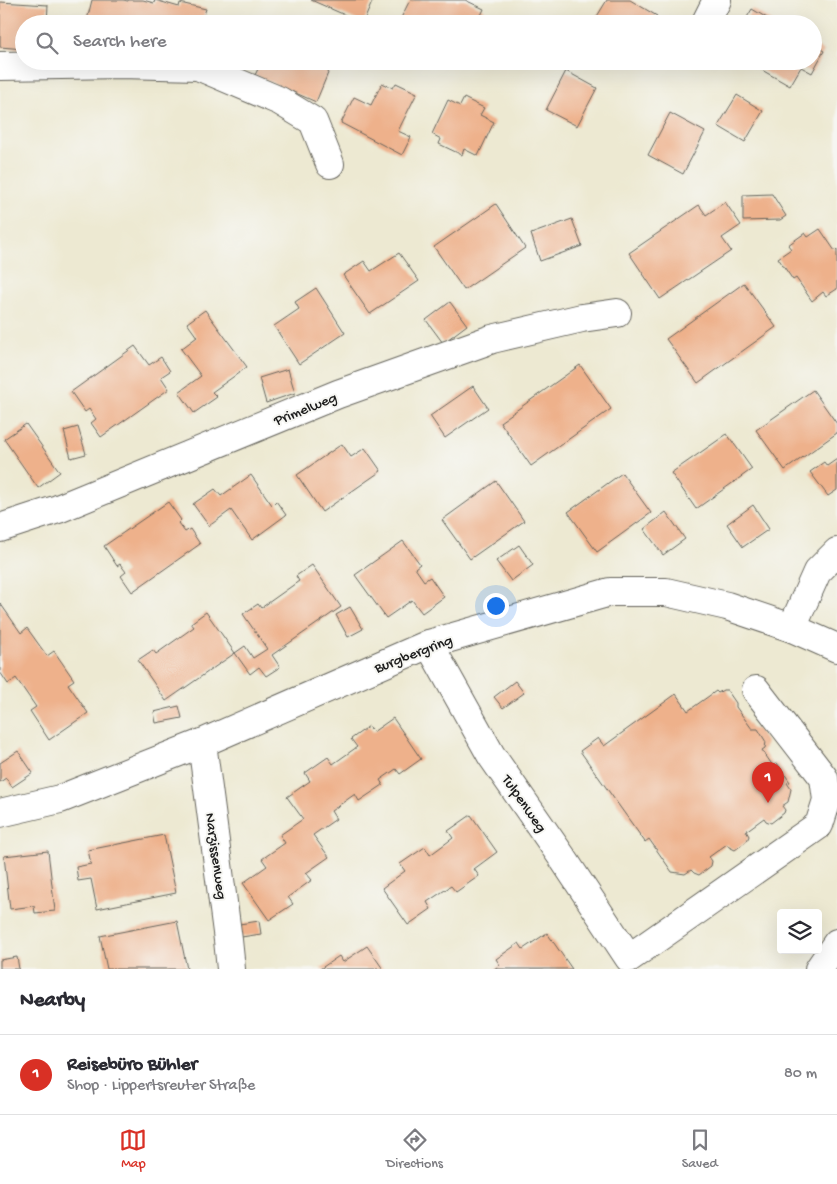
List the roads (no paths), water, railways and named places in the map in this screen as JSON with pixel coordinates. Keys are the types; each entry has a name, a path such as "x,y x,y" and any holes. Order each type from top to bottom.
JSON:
{"street":[{"path":"710,15 717,0"},
{"path":"0,66 15,66"},
{"path":"207,70 280,101 313,122 330,164"},
{"name":"Primelweg","path":"0,528 58,509 338,394 492,338 582,318 617,314"},
{"path":"792,628 817,572 837,552"},
{"name":"Burgbergring","path":"0,813 60,799 202,742 429,644 610,592 666,592 727,606 792,628 837,648"},
{"name":"Tulpenweg","path":"429,644 491,755 629,958 818,825 827,800 824,778 756,690"},
{"name":"Narzissenweg","path":"202,742 231,969"},
{"path":"819,969 837,943"}],"place":[{"name":"Reisebüro Bühler","path":"768,803"}]}
